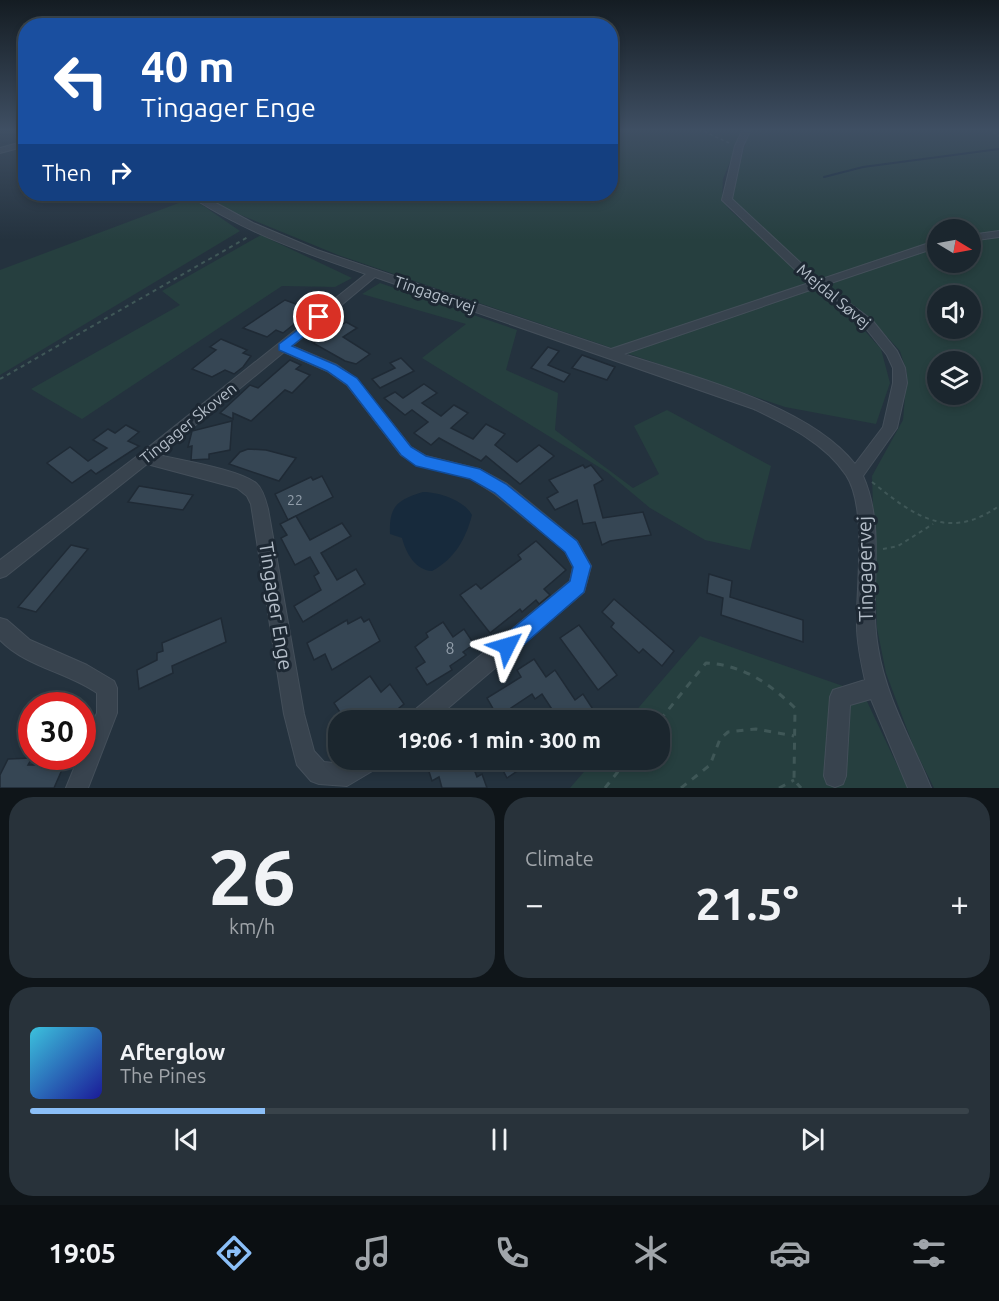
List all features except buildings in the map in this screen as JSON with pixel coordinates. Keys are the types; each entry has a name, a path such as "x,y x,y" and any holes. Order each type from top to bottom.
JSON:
{"street":[{"name":"Mejdal Søvej","path":"735,166 727,200 817,284 882,338 899,368 900,383 890,428 855,475"},
{"name":"Tingagervej","path":"204,201 261,229 374,273 759,405 791,421 834,451 855,475 863,501 864,611 868,647 877,687 893,731 920,788"},
{"path":"981,236 999,234"},
{"path":"610,354 927,247"},
{"name":"Tingager Skoven","path":"0,570 145,458 374,273"},
{"path":"283,347 332,368 352,382 406,451 422,461 474,473 501,489 571,546 582,566 578,586 430,710"},
{"name":"Tingager Enge","path":"145,458 219,477 249,488 258,502 294,714 305,756 319,773 347,775 354,770"},
{"path":"0,627 12,641 91,675 107,688 108,713 77,788"},
{"path":"835,776 840,697 877,687"}],"path":[{"path":"0,379 261,229"},
{"path":"855,475 870,481 915,515 933,524 957,524 990,513 999,506"},
{"path":"865,547 889,549 933,524"},
{"path":"668,710 706,663 718,663 743,669 772,685 795,708 794,780 801,788"},
{"path":"681,788 711,764 718,743 728,732 748,728 770,729 795,736"},
{"path":"605,788 619,770"},
{"path":"779,788 794,780"}],"green space":[{"path":"618,166 728,166 723,179 722,200 731,211 855,320 881,349 890,383 876,424 785,407 338,255 221,207 216,201 618,201"},
{"path":"739,166 999,166 999,788 934,788 914,748 886,673 877,628 872,476 903,420 907,373 900,351 870,318 815,278 734,205 730,195"},
{"path":"184,201 196,201 240,231 0,375 0,270"},
{"path":"261,235 352,278 335,287 282,286 82,419 31,389 180,305 162,291"},
{"path":"380,283 517,330 506,370 558,393 555,430 633,488 659,474 634,426 667,410 771,466 750,550 705,540 650,508 607,472 422,358 466,324 362,294"},
{"path":"700,636 863,693 908,788 570,788 586,770 670,770 670,710 637,710"}],"water":[{"path":"423,492 436,493 457,501 472,515 466,532 453,554 432,571 416,564 409,555 402,538 390,534 391,517 396,506 401,501"}],"waterway":[{"path":"824,177 872,166"}],"route":[{"path":"319,317 283,347 332,368 352,382 406,451 422,461 474,473 501,489 571,546 582,566 578,586 507,646"}]}
